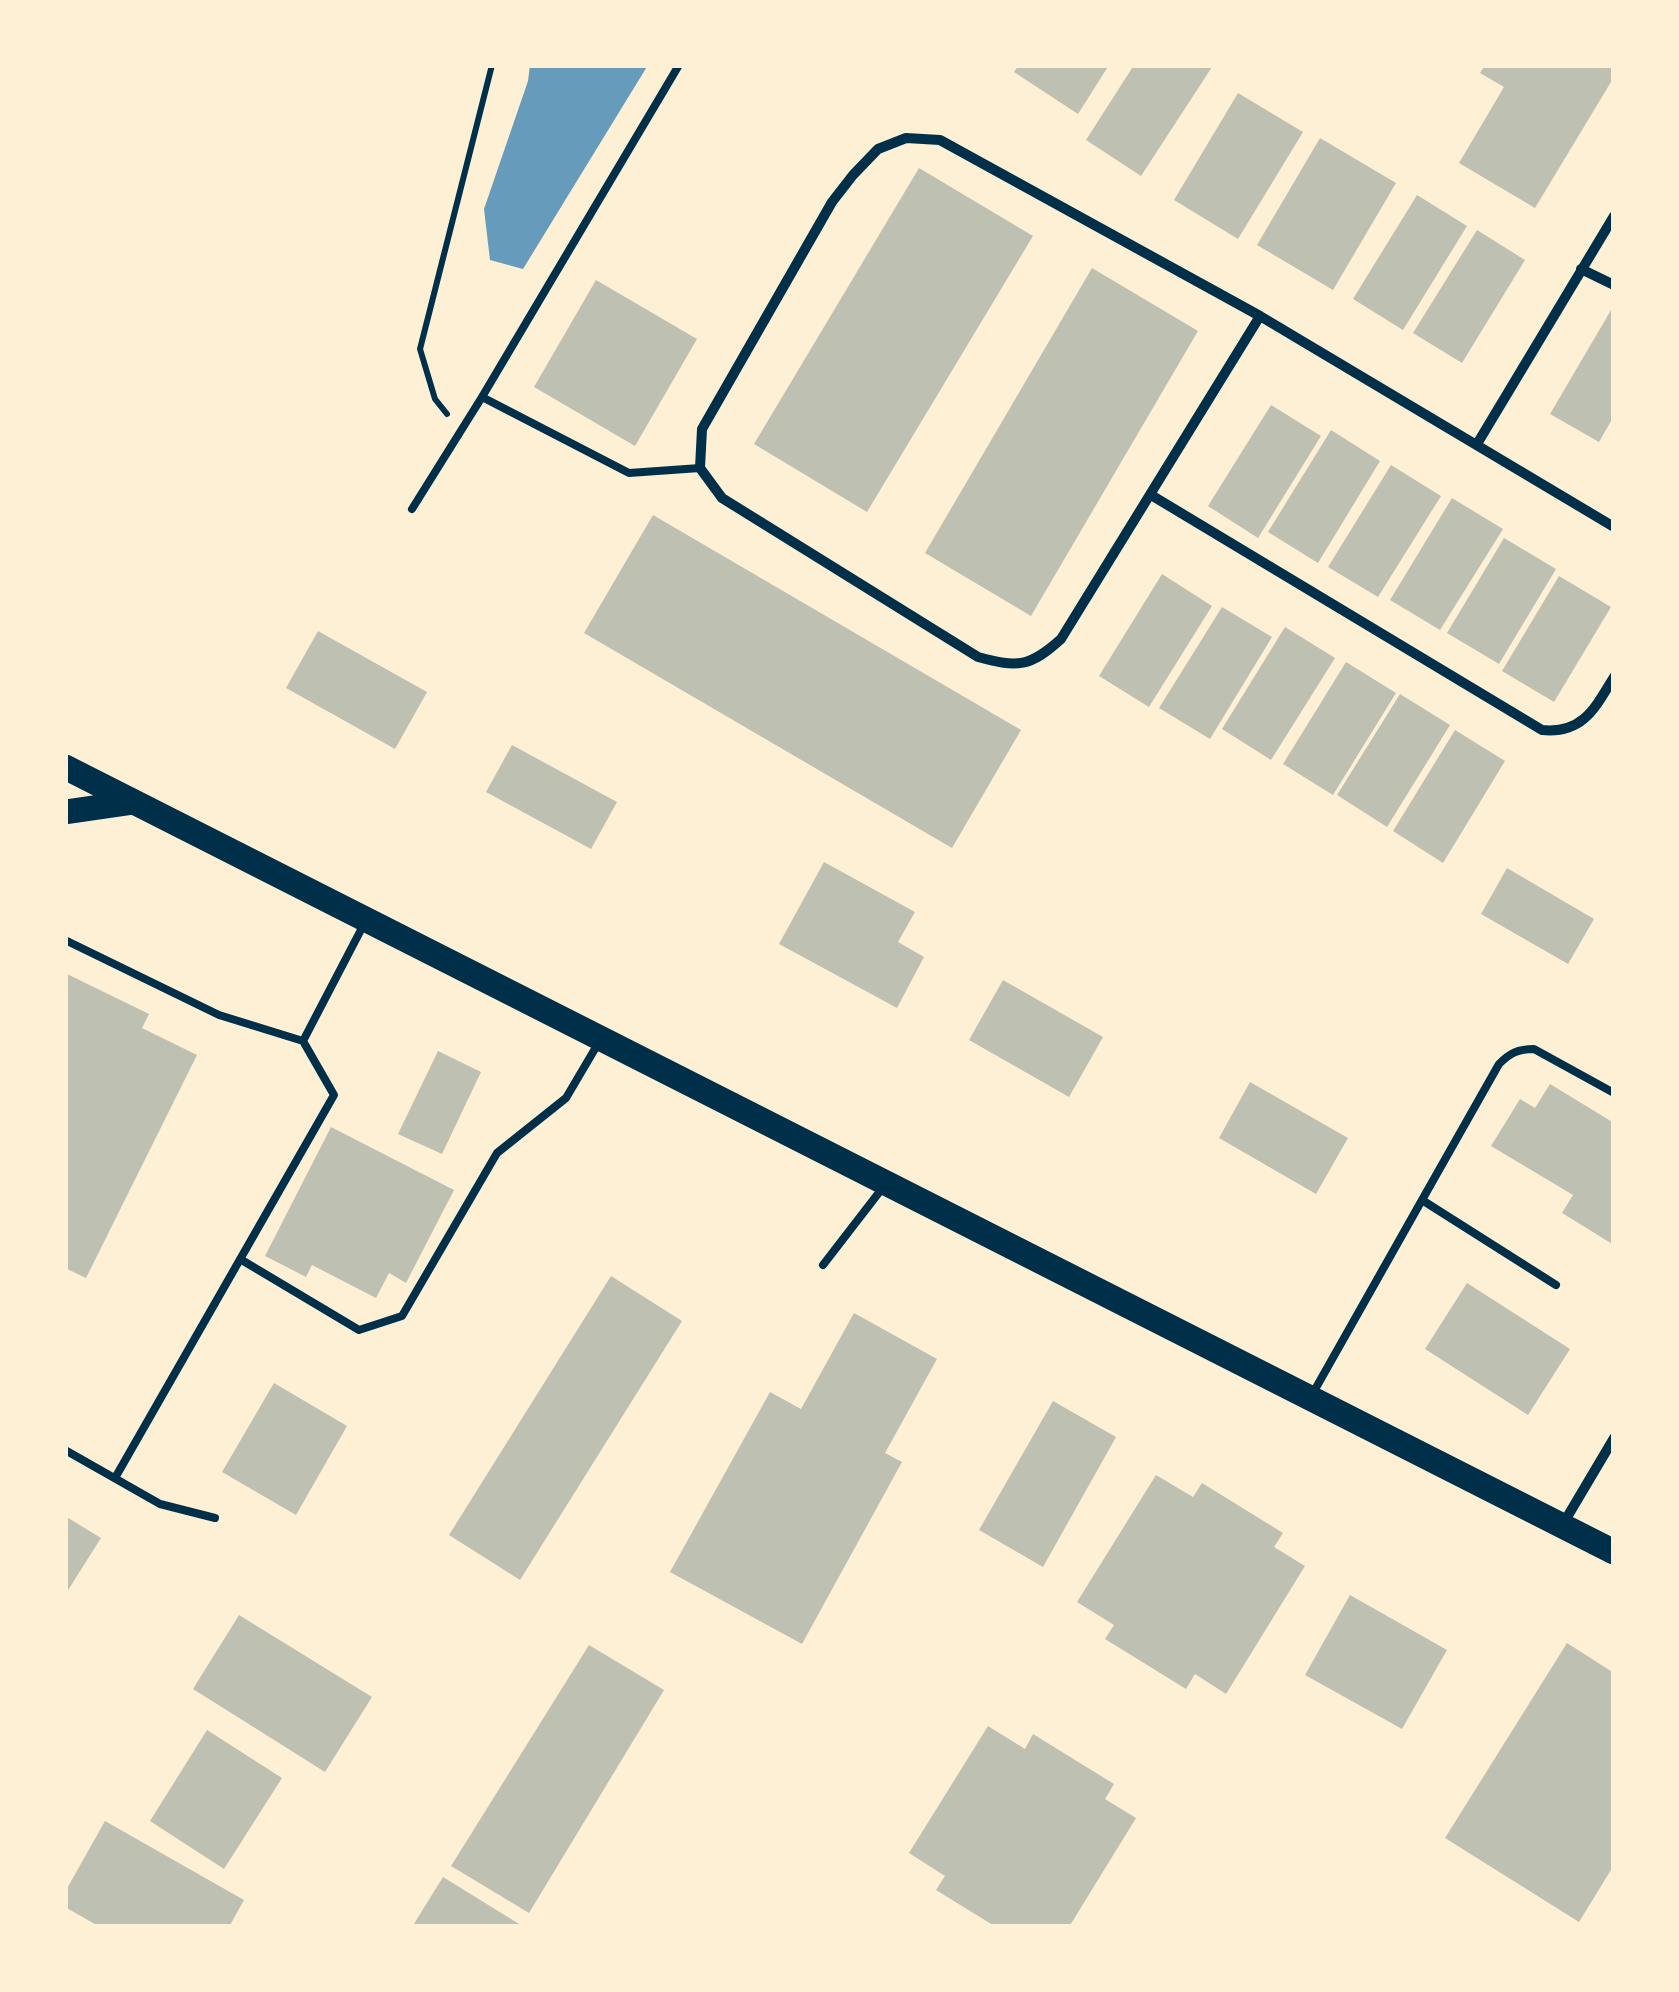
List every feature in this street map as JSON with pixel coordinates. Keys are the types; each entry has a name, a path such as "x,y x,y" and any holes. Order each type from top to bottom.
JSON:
{"main road":[{"path":"65,767 1614,1552"},
{"path":"65,812 135,802"}],"street":[{"path":"1260,316 1061,639 1039,659 1010,666 978,657 722,498 700,468 702,429 832,202 878,149 906,138 940,140 1260,316 1614,527"},
{"path":"1477,444 1614,216"},
{"path":"1581,269 1614,285"},
{"path":"1151,495 1542,730 1563,732 1592,714 1614,677"},
{"path":"1563,1524 1614,1438"}],"lane":[{"path":"412,509 679,65"},
{"path":"482,396 629,473 700,468"},
{"path":"303,1040 366,919"},
{"path":"65,940 218,1015 303,1040 334,1095 115,1478"},
{"path":"240,1259 359,1330 402,1316 497,1152 566,1098 602,1038"},
{"path":"1311,1397 1499,1064 1520,1049 1534,1049 1614,1093"},
{"path":"822,1265 886,1182"},
{"path":"1422,1200 1556,1286"},
{"path":"65,1450 160,1504 215,1518"}],"path":[{"path":"461,430 435,399 420,349 492,65"}],"water":[{"path":"530,65 648,65 523,269 490,260 484,209"}],"building":[{"path":"1019,65 1109,65 1078,114 1014,72"},
{"path":"1134,65 1212,67 1141,176 1086,140"},
{"path":"1485,65 1614,65 1614,77 1535,208 1459,163 1504,87 1480,73"},
{"path":"1238,93 1303,132 1238,239 1174,200"},
{"path":"1320,138 1396,183 1333,290 1257,245"},
{"path":"919,168 1033,236 867,512 754,444"},
{"path":"1417,195 1467,226 1403,330 1353,299"},
{"path":"1477,230 1525,260 1462,363 1413,333"},
{"path":"1092,268 1198,331 1031,616 925,553"},
{"path":"596,280 697,339 635,446 534,387"},
{"path":"1614,305 1614,416 1599,442 1550,414"},
{"path":"1271,405 1321,436 1258,538 1208,506"},
{"path":"1331,430 1380,461 1318,563 1268,532"},
{"path":"1391,465 1441,496 1378,597 1328,567"},
{"path":"1452,498 1503,529 1440,630 1390,600"},
{"path":"653,515 1021,730 952,848 584,633"},
{"path":"1504,538 1556,569 1499,664 1447,633"},
{"path":"1162,574 1212,606 1149,707 1099,676"},
{"path":"1559,576 1611,607 1554,702 1502,671"},
{"path":"1222,607 1272,637 1210,739 1159,708"},
{"path":"1285,627 1335,658 1271,760 1222,729"},
{"path":"318,631 427,692 395,749 286,688"},
{"path":"1346,662 1396,693 1333,795 1283,764"},
{"path":"1400,694 1450,725 1387,827 1337,795"},
{"path":"1455,730 1505,761 1443,863 1393,831"},
{"path":"512,745 617,802 591,849 486,792"},
{"path":"824,862 915,912 898,942 924,957 897,1008 779,944"},
{"path":"1507,868 1594,919 1568,964 1481,914"},
{"path":"65,973 149,1014 142,1028 197,1055 86,1278 65,1268"},
{"path":"1003,980 1103,1037 1069,1097 969,1040"},
{"path":"438,1051 481,1072 442,1154 398,1134"},
{"path":"1250,1082 1348,1138 1316,1194 1219,1138"},
{"path":"1550,1084 1614,1123 1614,1245 1562,1213 1573,1195 1491,1146 1520,1099 1535,1108"},
{"path":"331,1127 454,1190 406,1283 389,1273 376,1298 312,1265 306,1277 265,1256"},
{"path":"611,1276 682,1321 520,1580 449,1535"},
{"path":"1467,1283 1570,1349 1528,1415 1425,1349"},
{"path":"854,1313 937,1359 885,1453 902,1462 802,1644 670,1572 770,1392 801,1409"},
{"path":"274,1383 347,1426 296,1515 222,1472"},
{"path":"1053,1401 1116,1437 1043,1567 979,1530"},
{"path":"1156,1475 1193,1497 1202,1483 1283,1533 1274,1547 1305,1566 1226,1694 1195,1674 1186,1689 1105,1639 1114,1625 1077,1602"},
{"path":"65,1516 101,1538 65,1595"},
{"path":"1350,1595 1447,1650 1402,1729 1305,1675"},
{"path":"239,1615 372,1697 325,1772 193,1689"},
{"path":"1567,1643 1614,1673 1614,1865 1579,1922 1445,1838"},
{"path":"589,1645 664,1690 529,1913 451,1866"},
{"path":"988,1726 1025,1749 1033,1734 1114,1784 1105,1799 1136,1818 1069,1927 996,1927 936,1890 945,1876 909,1853"},
{"path":"207,1730 282,1778 224,1869 150,1821"},
{"path":"105,1821 244,1900 229,1927 100,1927 65,1907 65,1892"},
{"path":"443,1877 524,1927 412,1927"}]}
